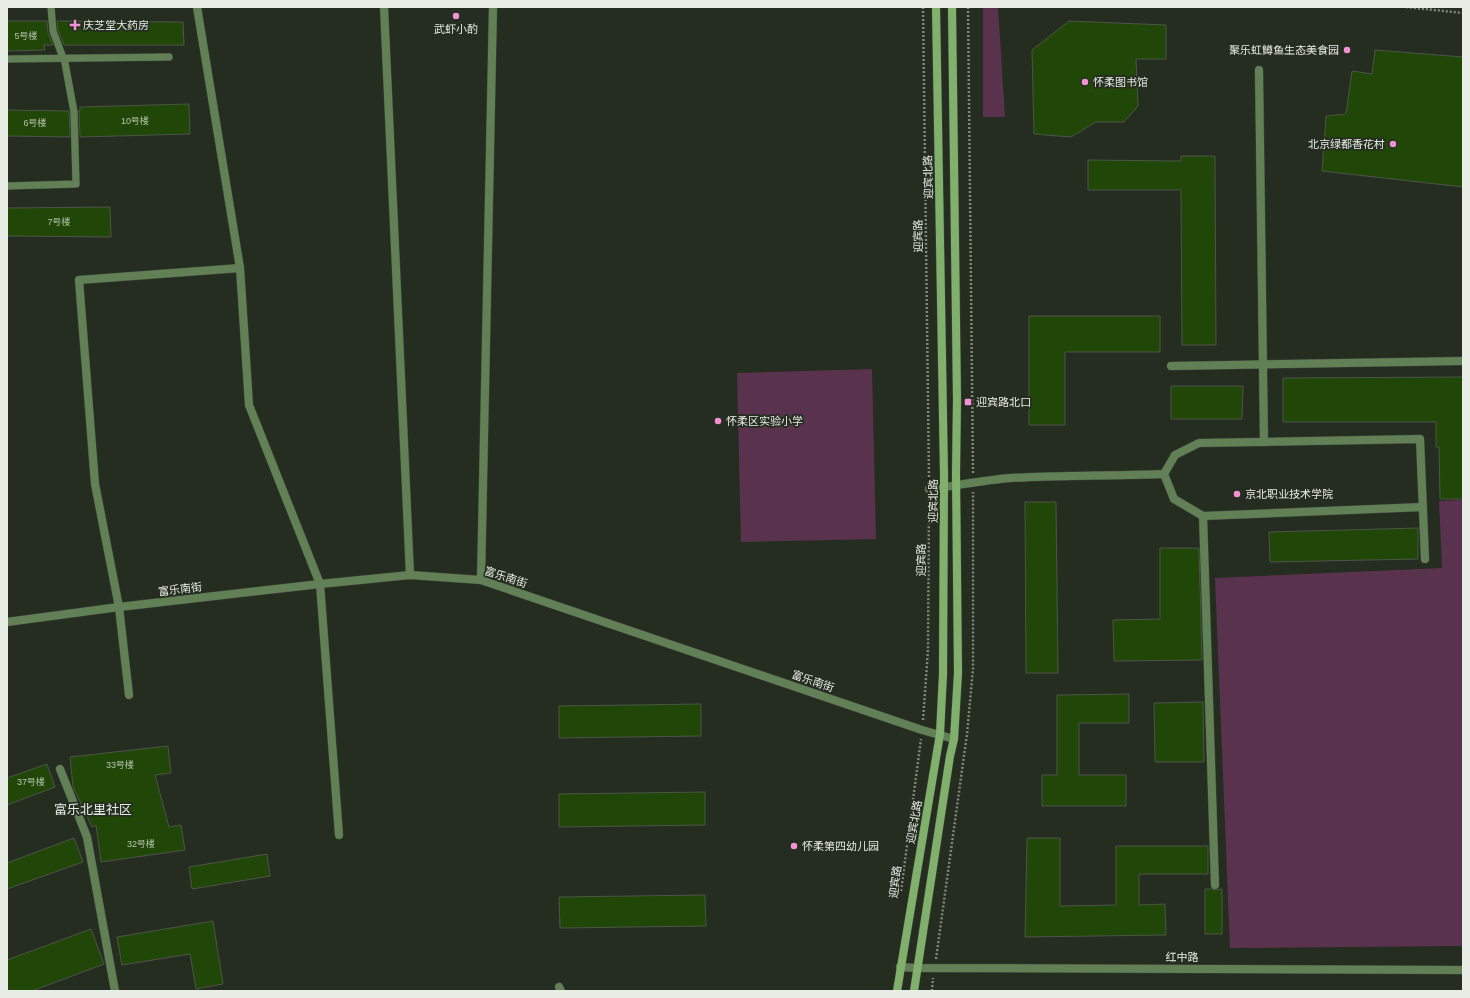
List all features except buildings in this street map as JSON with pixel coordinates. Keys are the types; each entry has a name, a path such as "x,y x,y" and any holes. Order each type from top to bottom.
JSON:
{"main road":[{"name":"迎宾北路","path":"897,991 940,734 944,623 944,487 936,7"},
{"path":"914,991 950,756 954,739 958,673 956,486 957,400 952,7"}],"street":[{"path":"197,7 240,268 250,405 320,584 339,835"},
{"path":"384,7 410,575"},
{"path":"481,580 493,7"},
{"path":"1259,70 1264,442"},
{"path":"129,695 119,607 95,484 79,280 240,268"},
{"path":"1171,366 1463,361"},
{"path":"1164,474 1175,455 1200,443 1420,439 1425,558"},
{"path":"929,489 1010,478 1164,474"},
{"path":"1164,474 1174,499 1203,516 1423,507"},
{"path":"1203,516 1215,885"},
{"name":"富乐南街","path":"7,622 119,607 410,575 481,580 922,730 954,739"},
{"path":"60,769 88,837 115,991"},
{"name":"红中路","path":"900,967 1463,970"}],"lane":[{"path":"7,186 76,184 74,112 63,58 53,31 51,7"},
{"path":"7,59 169,57"}],"path":[{"name":"迎宾路","path":"901,897 922,730 928,650 929,489 922,7"},
{"path":"1406,7 1463,13"}],"shaded area":[{"path":"983,7 998,7 1005,117 983,117"},
{"path":"872,369 876,539 741,542 737,373"},
{"path":"1463,500 1463,946 1230,948 1215,578 1442,568 1439,501"}],"place":[{"name":"武虾小酌","path":"456,16"},
{"name":"庆芝堂大药房","path":"75,25"},
{"name":"聚乐虹鳟鱼生态美食园","path":"1347,50"},
{"name":"怀柔图书馆","path":"1085,82"},
{"name":"北京绿都香花村","path":"1393,144"},
{"name":"迎宾路北口","path":"968,402"},
{"name":"怀柔区实验小学","path":"718,421"},
{"name":"京北职业技术学院","path":"1237,494"},
{"name":"怀柔第四幼儿园","path":"794,846"}],"district":[{"name":"富乐北里社区","path":"93,809"}]}
